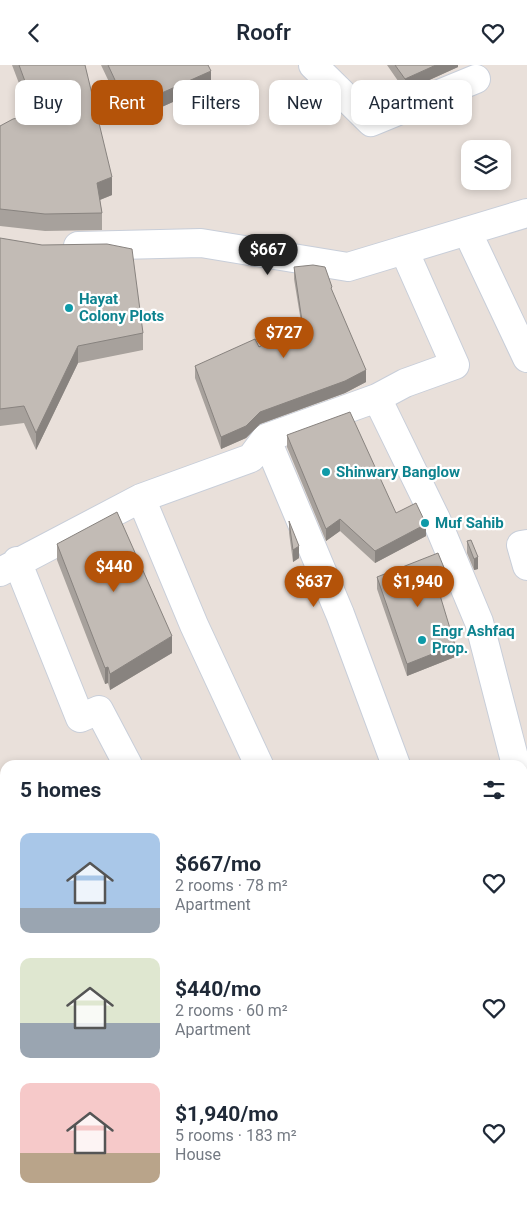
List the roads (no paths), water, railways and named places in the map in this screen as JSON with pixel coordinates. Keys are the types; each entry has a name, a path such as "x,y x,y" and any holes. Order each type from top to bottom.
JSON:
{"street":[{"path":"312,65 371,122 476,79"},
{"path":"54,247 201,243 348,267 527,213"},
{"path":"467,231 527,358"},
{"path":"125,760 99,710 80,718 8,566 140,498 251,458 266,437 377,398 405,383 455,365 404,250"},
{"path":"377,398 436,519 479,622 518,746"},
{"path":"266,437 340,614 394,760"},
{"path":"140,498 194,625 257,760"},
{"path":"527,544 521,545 527,566"}],"place":[{"name":"Hayat Colony Plots","path":"69,308"},
{"name":"Shinwary Banglow","path":"326,472"},
{"name":"Muf Sahib","path":"425,523"},
{"name":"Engr Ashfaq Prop.","path":"422,640"}]}
